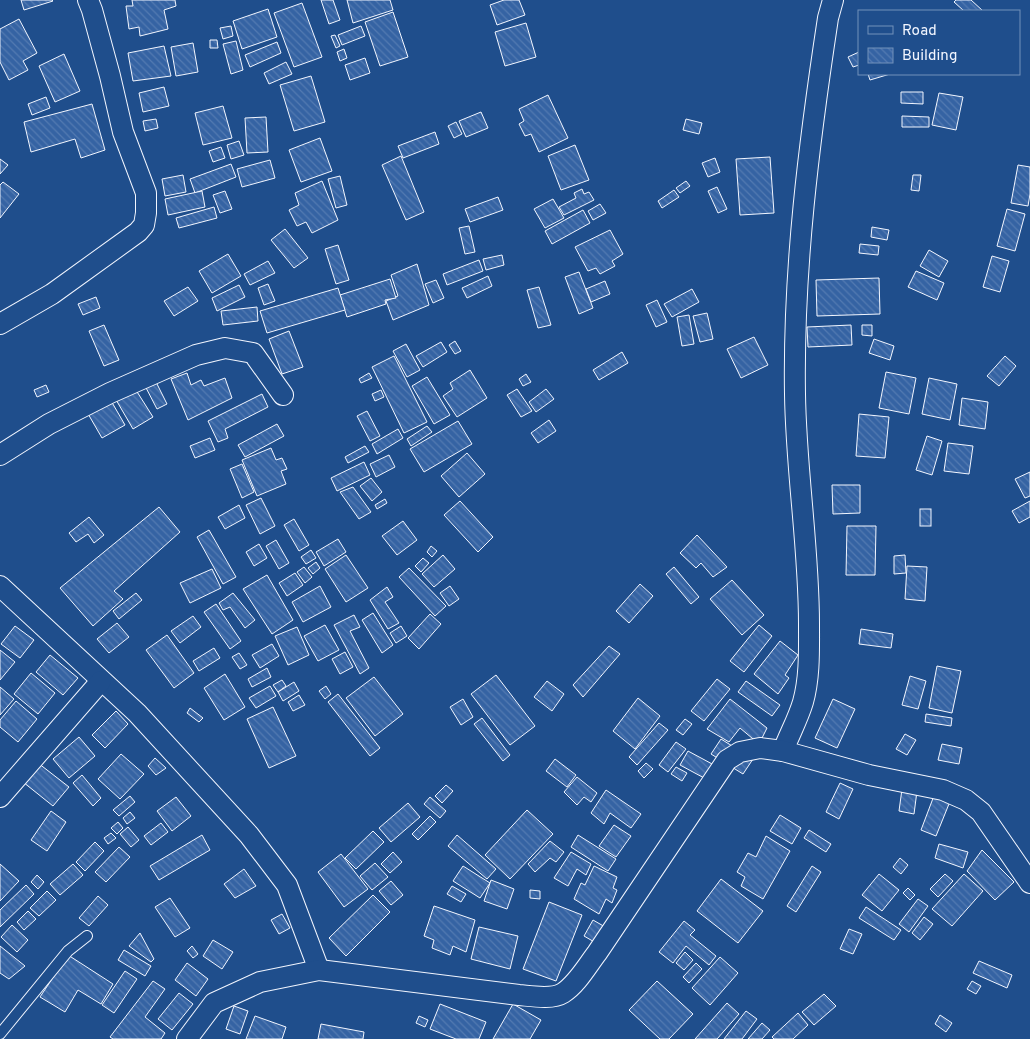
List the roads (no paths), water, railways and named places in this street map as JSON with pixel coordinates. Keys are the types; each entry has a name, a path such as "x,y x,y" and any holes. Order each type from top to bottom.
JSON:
{"street":[{"path":"0,324 52,294 138,232 144,225 146,193 123,132 110,76 88,0"},
{"path":"783,751 803,702 808,671 809,579 795,395 796,315 803,203 811,133 828,18 834,0"},
{"path":"0,455 49,424 110,393 196,355 225,348 253,354 283,395"},
{"path":"0,586 137,713 249,836 287,885 319,970"},
{"path":"0,797 101,681"},
{"path":"187,1039 214,1002 260,982 319,970 519,995 544,997 562,994 576,980 597,953 727,760 740,752 760,748 783,751 869,775 943,790 966,800 981,812 1030,883"}],"lane":[{"path":"0,1034 68,951 87,936"}]}
